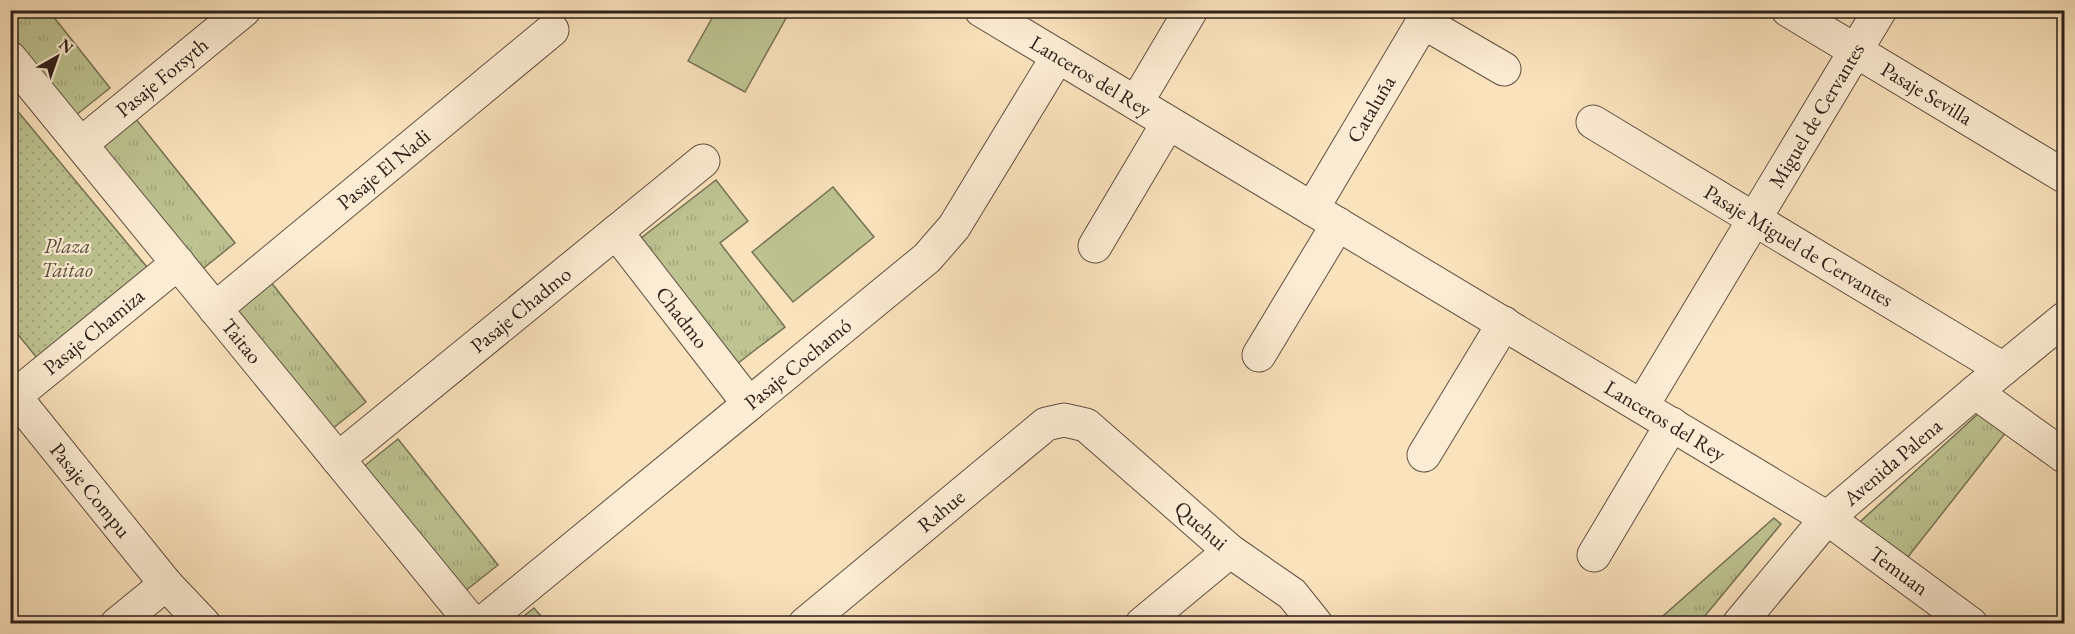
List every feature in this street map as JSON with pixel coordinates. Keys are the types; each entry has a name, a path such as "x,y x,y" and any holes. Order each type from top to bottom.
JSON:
{"street":[{"name":"Pasaje Forsyth","path":"81,144 244,10"},
{"name":"Lanceros del Rey","path":"981,10 1827,518"},
{"path":"1136,104 1191,10"},
{"name":"Pasaje Sevilla","path":"1788,10 2064,176"},
{"name":"Miguel de Cervantes","path":"1642,406 1880,10"},
{"path":"1427,16 1504,69"},
{"name":"Cataluña","path":"1325,216 1427,16"},
{"name":"Pasaje El Nadi","path":"215,309 552,30"},
{"name":"Pasaje Cochamó","path":"481,624 915,269 939,246 954,227 1058,56"},
{"name":"Taitao","path":"10,58 474,624"},
{"name":"Pasaje Miguel de Cervantes","path":"1593,122 2003,369"},
{"name":"Lanceros del Rey","path":"1095,246 1168,123"},
{"name":"Pasaje Chadmo","path":"338,459 702,161"},
{"path":"1259,356 1325,216"},
{"name":"Chadmo","path":"616,232 749,404"},
{"name":"Pasaje Chamiza","path":"13,399 178,263"},
{"name":"Avenida Palena","path":"1739,624 1827,518 2064,319"},
{"path":"1424,455 1504,323"},
{"path":"1975,392 2064,456"},
{"name":"Pasaje Compu","path":"13,399 166,584 204,624"},
{"name":"Rahue","path":"805,624 1046,424 1064,420 1086,425"},
{"path":"1594,555 1672,424"},
{"name":"Quehui","path":"1086,425 1230,551 1292,594 1316,624"},
{"name":"Temuan","path":"1827,518 1971,624"},
{"path":"1142,624 1230,551"},
{"path":"117,624 166,584"}],"green space":[{"path":"11,11 49,11 110,88 76,115 11,34"},
{"path":"716,11 790,11 745,92 688,61"},
{"name":"Plaza Taitao","path":"10,102 147,267 37,358 11,326"},
{"path":"135,118 235,243 200,271 100,145"},
{"path":"716,180 748,221 720,243 785,327 733,367 636,242"},
{"path":"833,187 874,237 793,302 752,252"},
{"path":"266,276 366,402 332,429 231,304"},
{"path":"1980,412 2007,431 1900,567 1849,532"},
{"path":"398,439 498,565 464,592 363,467"},
{"path":"1774,518 1781,524 1699,623 1655,623"},
{"path":"534,608 547,623 515,623"}]}
